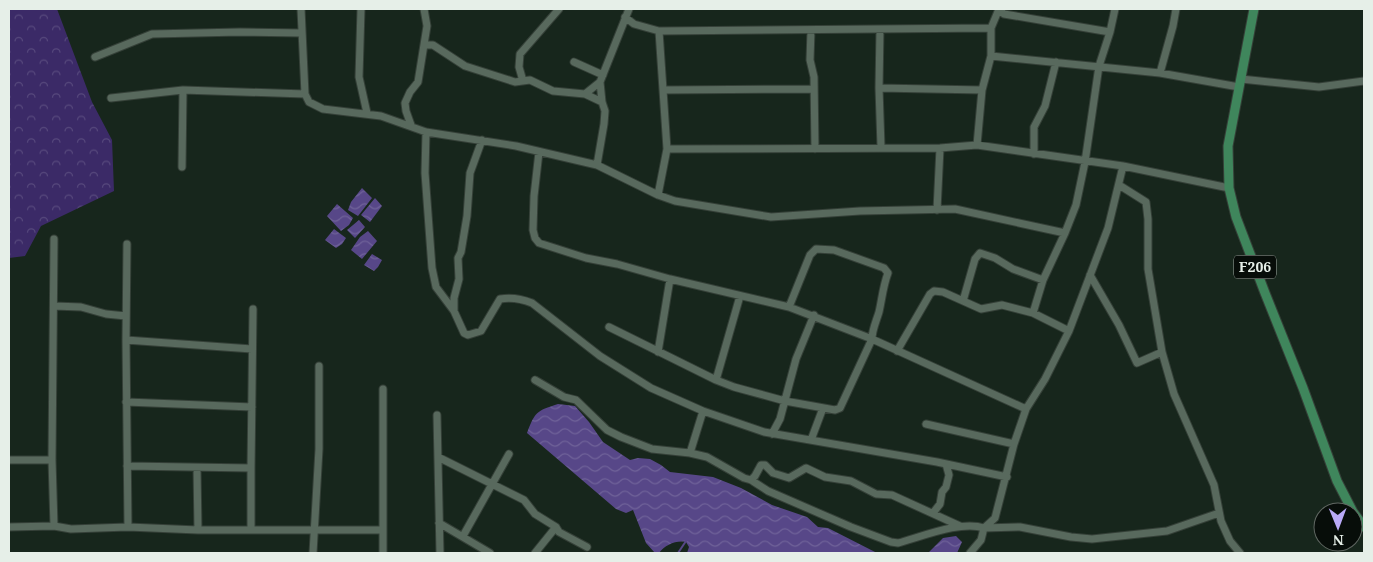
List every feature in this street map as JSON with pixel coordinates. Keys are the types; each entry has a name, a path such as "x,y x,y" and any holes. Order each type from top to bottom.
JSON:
{"main road":[{"name":"F206","path":"1254,9 1228,146 1229,188 1236,217 1337,481 1348,502"}],"street":[{"path":"301,9 305,94 309,102 323,109 367,113 411,125 426,132 482,140 597,165 658,195 676,201 771,217 844,212 955,209 1066,232"},
{"path":"361,9 359,77 367,113"},
{"path":"424,9 433,45"},
{"path":"523,81 519,67 520,54 559,9"},
{"path":"597,165 605,111 602,102 602,78 629,9"},
{"path":"977,145 982,90 992,56 992,28 999,9 1004,14 1110,32"},
{"path":"1033,313 1043,280 1066,232 1076,205 1085,162 1098,66 1110,32 1115,9"},
{"path":"1160,72 1176,9"},
{"path":"625,17 634,24 659,31 992,28"},
{"path":"411,125 406,112 405,102 418,82 427,26"},
{"path":"880,29 881,147"},
{"path":"811,30 810,60 814,77 815,148"},
{"path":"658,195 667,149 659,31"},
{"path":"95,58 152,34 302,33"},
{"path":"424,45 433,45 465,66 515,82 530,80 553,91 585,94 602,102"},
{"path":"992,56 1160,72 1240,83 1320,87 1364,81"},
{"path":"574,62 602,78"},
{"path":"1034,154 1034,126 1045,106 1056,62"},
{"path":"585,94 602,78"},
{"path":"879,88 982,90"},
{"path":"663,90 813,89"},
{"path":"111,98 183,90 305,94"},
{"path":"182,167 183,90"},
{"path":"426,132 425,173 432,268 436,287 454,311 464,333 468,335 481,331 500,299 507,297 525,300 532,303 600,356 651,388 703,411 772,434 946,464 1007,477"},
{"path":"454,311 454,298 459,279 458,258 461,252 467,216 470,173 482,140"},
{"path":"667,149 940,148 977,145 1123,166 1229,188"},
{"path":"937,210 940,148"},
{"path":"539,152 534,196 533,230 535,238 539,243 586,258 617,264 740,296 789,306 872,339 1026,409"},
{"path":"970,553 981,540 984,528 995,518 1014,444 1026,409 1045,379 1069,331 1108,228 1123,166"},
{"path":"1119,186 1146,202 1148,219 1146,255 1162,352 1174,394 1214,486 1219,514 1230,541 1240,553"},
{"path":"54,239 52,460 54,526"},
{"path":"127,244 126,402 128,527"},
{"path":"609,327 734,387 824,408 835,410 840,408 872,339 882,291 888,273 884,268 834,250 816,249 810,255 789,306"},
{"path":"963,301 975,259 980,253 995,258 1013,269 1043,280"},
{"path":"1090,275 1119,325 1137,363 1162,352"},
{"path":"658,352 670,279"},
{"path":"897,351 930,294 934,291 943,292 981,309 1002,305 1033,313 1069,331"},
{"path":"716,380 740,296"},
{"path":"54,306 81,307 106,314 126,316"},
{"path":"251,530 253,309"},
{"path":"772,434 780,419 796,359 814,315"},
{"path":"126,340 252,349"},
{"path":"313,553 319,449 319,366"},
{"path":"535,380 564,396 576,400 606,430 621,437 652,449 690,453 707,457 768,491 851,527 892,542 898,543 960,526 979,526 984,528 999,526 1020,527 1092,539 1167,530 1219,514"},
{"path":"383,389 383,553"},
{"path":"126,402 252,407"},
{"path":"811,440 824,408"},
{"path":"690,453 703,411"},
{"path":"437,415 440,553"},
{"path":"926,424 1014,444"},
{"path":"463,536 509,454"},
{"path":"438,457 524,500 535,514 556,527 559,532 588,547"},
{"path":"9,460 52,460"},
{"path":"933,514 940,504 942,492 946,487 949,476 946,464"},
{"path":"751,480 761,465 765,465 773,473 789,478 806,468 825,477 851,481 876,494 892,495 960,526"},
{"path":"127,466 251,468"},
{"path":"197,468 198,530"},
{"path":"439,523 490,553"},
{"path":"9,527 54,526 71,529 128,527 198,530 315,531 383,530"},
{"path":"535,553 556,527"}],"green space":[{"path":"9,9 57,9 92,102 112,140 114,191 41,226 25,256 9,258"}],"water":[{"path":"362,188 372,198 358,216 348,210 351,202"},
{"path":"375,198 382,206 370,222 361,215"},
{"path":"337,204 353,218 349,225 341,231 327,216"},
{"path":"359,220 365,227 355,238 347,230"},
{"path":"334,229 346,238 336,248 325,240"},
{"path":"368,231 377,241 362,259 351,250 360,237"},
{"path":"372,254 382,260 374,271 364,265"},
{"path":"558,404 575,406 603,442 630,460 638,458 650,459 670,472 713,477 741,488 772,505 807,517 818,527 828,528 877,553 687,553 689,547 686,542 678,542 664,548 659,553 655,553 646,543 633,510 626,513 616,509 527,433 537,413"},
{"path":"956,536 962,542 957,553 928,553 943,538"}],"waterway":[{"path":"678,553 686,541"}]}
